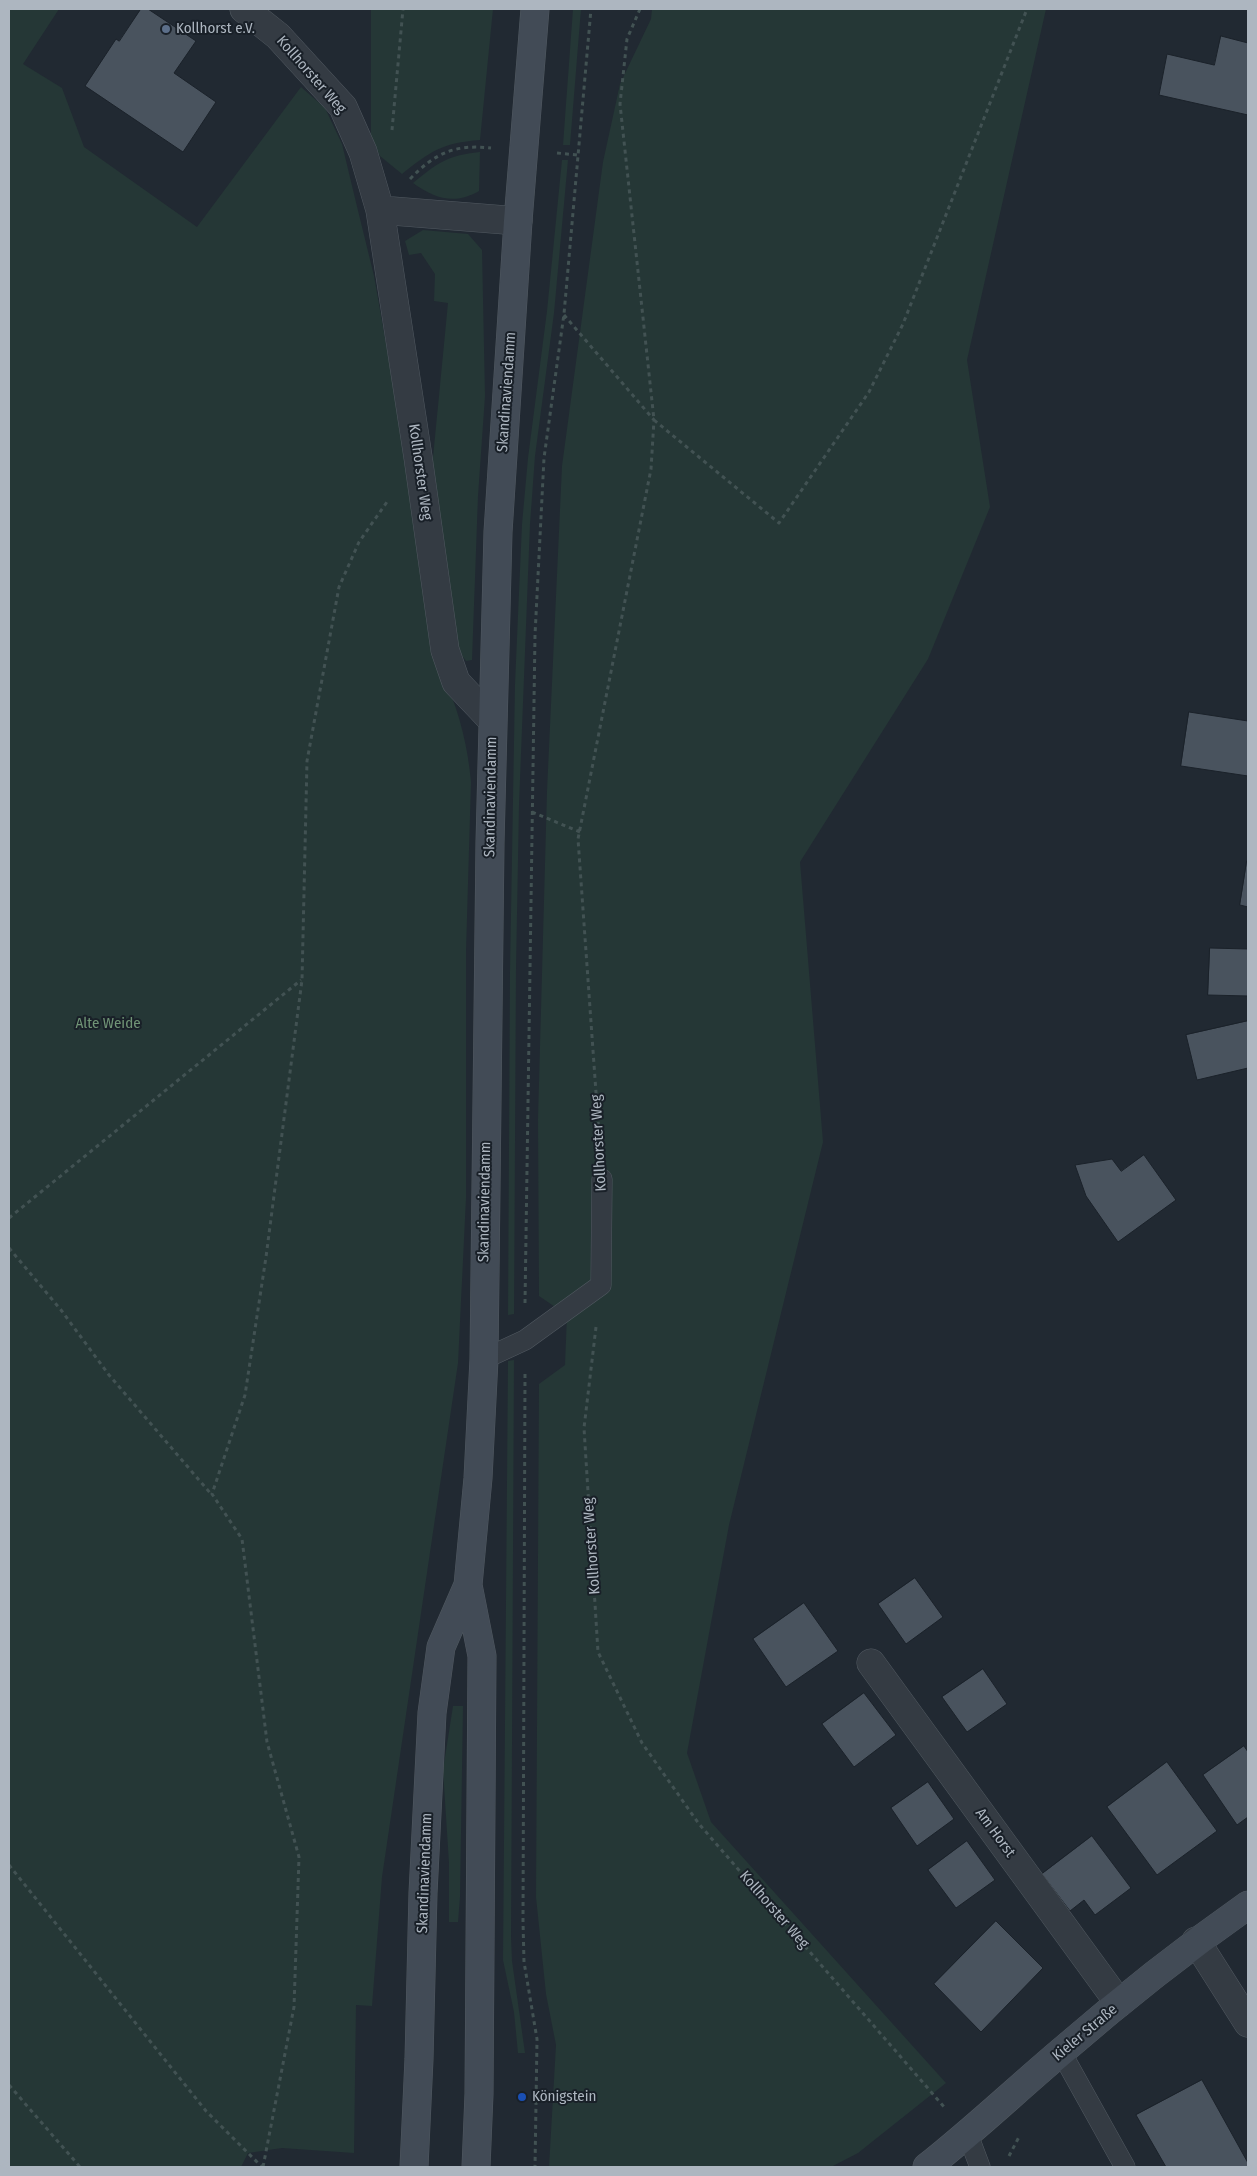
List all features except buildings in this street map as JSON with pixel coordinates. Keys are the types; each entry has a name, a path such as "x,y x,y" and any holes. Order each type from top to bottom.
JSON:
{"main road":[{"name":"Skandinaviendamm","path":"476,2167 479,2094 482,1656 468,1585 478,1478 484,1359 492,720 498,532 518,222 535,9"},
{"name":"Skandinaviendamm","path":"414,2167 423,1893 432,1713 441,1647 468,1585"},
{"name":"Kieler Straße","path":"927,2167 968,2135 1119,2003 1196,1941 1248,1905"}],"street":[{"name":"Kollhorster Weg","path":"244,9 278,36 343,107 363,152 380,210 445,650 456,682 492,720"},
{"path":"380,210 518,222"},
{"name":"Am Horst","path":"871,1663 1119,2003"},
{"path":"1196,1941 1248,2023"}],"lane":[{"name":"Kollhorster Weg","path":"601,1284 602,1180"},
{"path":"484,1359 525,1340 601,1284"},
{"path":"1061,2052 1125,2167"},
{"path":"968,2135 980,2167"}],"path":[{"path":"391,132 403,9"},
{"path":"535,2167 537,2039 524,1962 523,1921 525,1340 535,635 544,458 564,314 591,9"},
{"name":"Kollhorster Weg","path":"602,1180 578,849 652,469 654,420 620,104 626,39 640,9"},
{"path":"564,314 654,420 779,523 869,392 903,324 1027,9"},
{"path":"380,210 420,169 436,156 455,149 476,146 578,155"},
{"path":"212,1494 245,1395 266,1257 302,980 307,761 339,587 359,542 418,457"},
{"path":"532,812 580,832"},
{"path":"9,1218 302,980"},
{"path":"9,1248 61,1310 109,1374 212,1494 242,1539 267,1742 299,1857 294,2008 263,2167"},
{"name":"Kollhorster Weg","path":"601,1284 584,1428 598,1652 642,1743 699,1824 968,2135"},
{"path":"9,1865 206,2110 263,2167"},
{"path":"9,2084 80,2167"}],"green space":[{"name":"Alte Weide","path":"9,9 59,9 23,64 62,88 84,147 197,227 301,87 325,108 342,144 374,276 446,683 463,731 468,757 471,782 466,951 466,1198 458,1363 382,1877 372,2006 356,2005 354,2153 282,2148 248,2153 241,2167 9,2167"},
{"path":"371,9 493,9 480,140 446,146 421,159 402,174 380,156 371,139"},
{"path":"573,9 581,9 570,145 563,145"},
{"path":"652,9 1046,9 967,360 990,507 928,659 800,862 823,1142 729,1525 687,1753 711,1822 946,2083 858,2153 831,2167 549,2167 556,2045 546,1994 536,1897 539,1384 565,1365 567,1315 539,1296 538,1119 547,791 562,466 603,162 620,84 651,19"},
{"path":"480,152 479,191 462,198 453,199 429,193 413,183 444,161"},
{"path":"562,160 568,160 554,313 535,456 530,524 519,805 514,1314 508,1315 510,971 515,684 522,524 528,458 547,311"},
{"path":"423,230 468,234 482,250 485,396 478,496 472,660 466,661 460,653 450,624 431,478 448,303 434,301 435,274 421,253 409,255 405,241"},
{"path":"514,1360 511,1937 512,1961 525,2053 518,2053 514,2012 503,1960 508,1361"},
{"path":"453,1706 463,1706 458,1922 449,1922 449,1863 443,1770"}],"place":[{"name":"Kollhorst e.V.","path":"166,29"},
{"name":"Königstein","path":"522,2097"}]}
